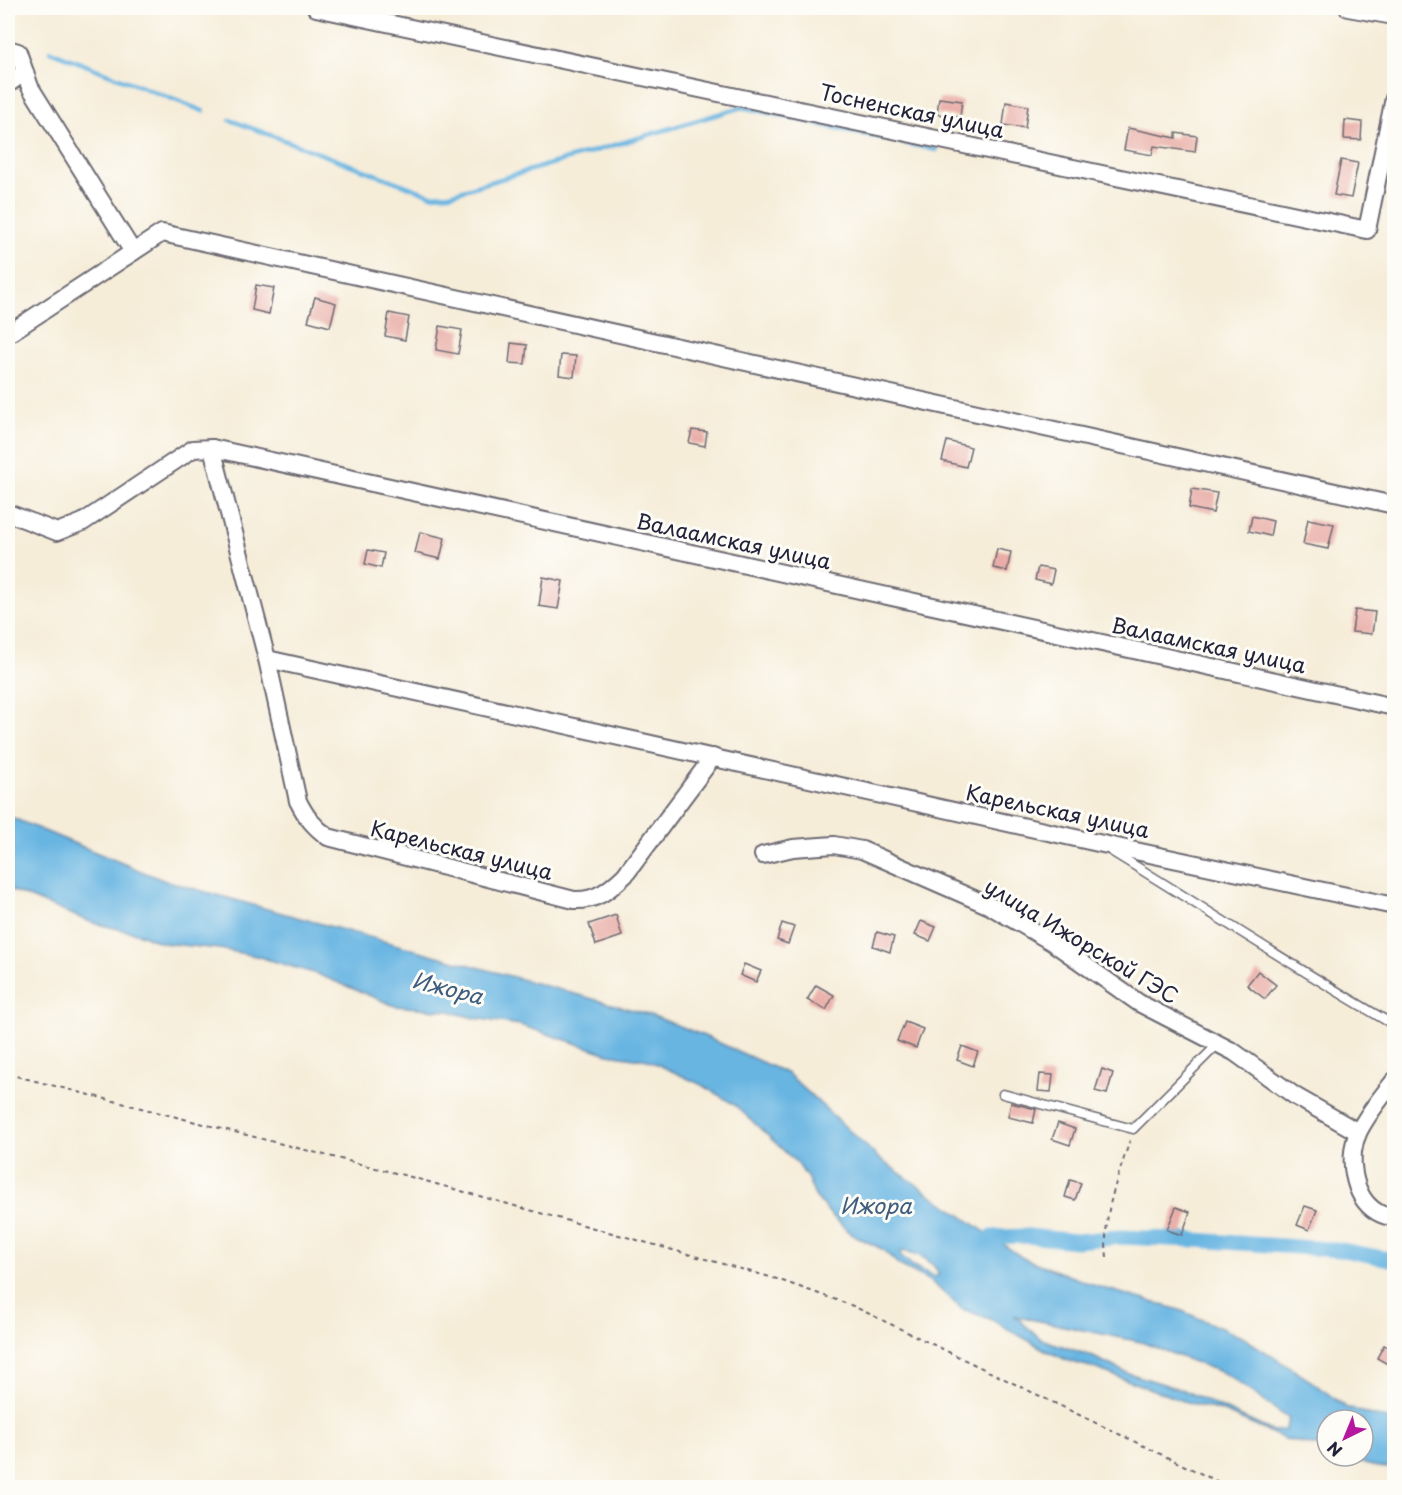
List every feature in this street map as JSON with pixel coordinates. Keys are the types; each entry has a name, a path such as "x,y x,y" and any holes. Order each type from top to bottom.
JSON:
{"street":[{"name":"Тосненская улица","path":"316,8 1367,230 1395,98"},
{"path":"1348,8 1395,16"},
{"path":"8,50 18,52 30,87 133,252"},
{"path":"8,84 25,72"},
{"path":"8,334 162,233 1395,506"},
{"name":"Валаамская улица","path":"8,513 57,532 83,522 193,449 212,448 1395,707"},
{"name":"Карельская улица","path":"212,448 267,659 298,801 305,816 315,828 328,837 355,846 574,900 586,901 598,897 625,875 713,757"},
{"name":"Карельская улица","path":"267,659 1098,843 1395,906"},
{"name":"улица Ижорской ГЭС","path":"763,855 793,848 834,845 862,850 990,906 1052,942 1139,1004 1234,1052 1296,1096 1358,1132"},
{"path":"1395,1081 1383,1094 1358,1132 1353,1152 1353,1170 1357,1186 1363,1197 1376,1212 1395,1218"}],"lane":[{"path":"1098,843 1227,921 1309,975 1395,1025"},
{"path":"1003,1094 1133,1129 1218,1044"}],"path":[{"path":"8,1074 411,1177 777,1279 852,1306 1231,1488"},
{"path":"1107,1257 1105,1238 1107,1210 1133,1129"}],"water":[{"name":"Ижора","path":"8,816 163,880 651,1015 702,1035 788,1074 881,1160 1023,1258 1096,1286 1180,1310 1244,1338 1314,1383 1347,1408 1315,1408 1315,1445 1285,1439 1221,1411 1183,1401 1091,1367 1071,1362 990,1319 962,1309 929,1280 899,1265 882,1249 853,1235 815,1196 798,1164 735,1105 704,1086 648,1060 608,1054 520,1025 474,1018 449,1011 395,1006 317,974 256,956 220,949 162,943 140,934 93,923 8,889","holes":["902,1251 924,1258 939,1274 935,1277 913,1266 900,1255","1015,1316 1141,1342 1226,1374 1289,1419 1285,1430 1272,1431 1183,1390 1125,1372 1089,1355 1041,1339"]},
{"name":"Ижора","path":"1375,1416 1394,1421 1394,1467 1375,1467"}],"building":[{"path":"939,98 962,101 960,117 937,114"},
{"path":"1006,102 1028,106 1025,128 1003,125"},
{"path":"1345,120 1362,122 1361,140 1344,139"},
{"path":"1128,128 1176,138 1176,133 1197,136 1195,152 1154,146 1152,155 1124,150"},
{"path":"1341,160 1358,163 1351,198 1334,195"},
{"path":"256,285 274,288 269,314 252,310"},
{"path":"315,297 336,303 330,327 308,321"},
{"path":"389,313 409,317 405,340 385,336"},
{"path":"440,326 462,330 458,354 436,350"},
{"path":"511,343 527,345 525,364 509,363"},
{"path":"561,355 576,356 574,377 559,375"},
{"path":"692,430 707,432 705,446 689,443"},
{"path":"947,441 971,447 966,467 942,461"},
{"path":"1192,489 1217,493 1213,513 1189,508"},
{"path":"1252,516 1273,521 1270,536 1249,531"},
{"path":"1308,519 1334,524 1328,549 1303,544"},
{"path":"420,532 445,538 440,559 415,553"},
{"path":"997,549 1011,552 1007,571 993,568"},
{"path":"368,550 384,553 381,568 365,564"},
{"path":"1038,567 1054,570 1051,584 1035,580"},
{"path":"543,577 563,581 558,609 539,606"},
{"path":"1355,610 1375,612 1372,634 1352,632"},
{"path":"616,915 622,936 596,945 589,924"},
{"path":"921,921 936,927 930,941 915,935"},
{"path":"782,923 794,927 788,944 777,940"},
{"path":"877,932 894,937 890,952 873,946"},
{"path":"744,964 761,971 756,982 740,975"},
{"path":"1258,971 1276,985 1265,999 1247,985"},
{"path":"816,985 834,995 826,1010 807,1000"},
{"path":"905,1022 923,1029 916,1048 897,1041"},
{"path":"962,1046 978,1052 973,1066 957,1060"},
{"path":"1102,1069 1113,1073 1107,1094 1095,1091"},
{"path":"1040,1074 1053,1075 1051,1092 1038,1091"},
{"path":"1011,1103 1036,1109 1033,1123 1008,1117"},
{"path":"1058,1123 1075,1129 1070,1145 1052,1139"},
{"path":"1070,1180 1081,1183 1075,1200 1065,1197"},
{"path":"1305,1206 1317,1210 1309,1230 1297,1225"},
{"path":"1176,1207 1190,1212 1182,1235 1167,1230"},
{"path":"1384,1345 1395,1351 1395,1359 1391,1366 1377,1358"}],"waterway":[{"path":"50,51 203,111"},
{"path":"230,120 431,195 450,194 742,107 936,150"},
{"path":"992,1237 1028,1236 1076,1241 1120,1237 1195,1240 1342,1250 1394,1260"}]}
